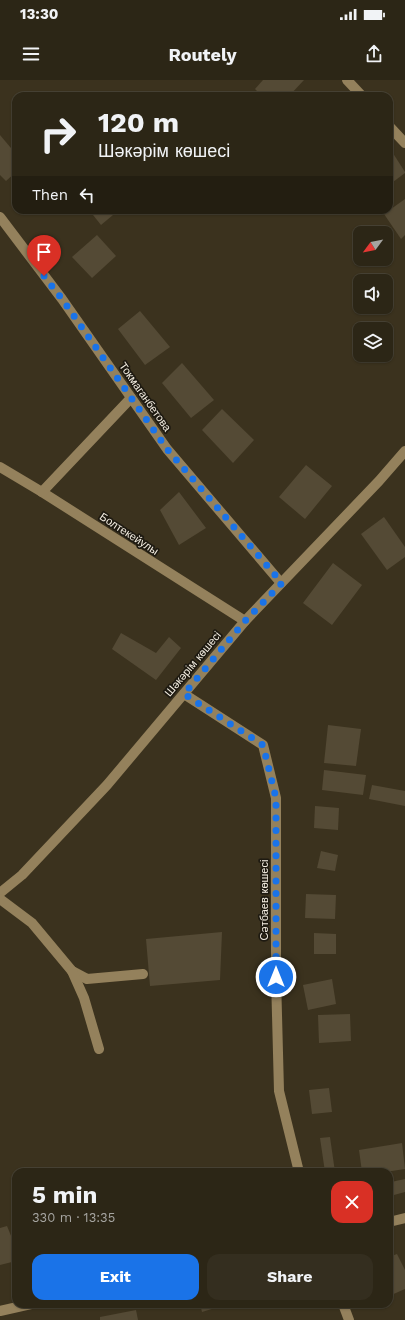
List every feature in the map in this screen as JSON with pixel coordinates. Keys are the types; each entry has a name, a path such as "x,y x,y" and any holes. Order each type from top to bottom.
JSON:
{"street":[{"path":"347,80 358,92"},
{"path":"393,130 405,143"},
{"name":"Токмаганбетова","path":"0,217 62,299 167,449 282,583"},
{"path":"42,492 131,398"},
{"name":"Шәкәрім көшесі","path":"0,894 22,875 107,785 245,621 379,482 405,450"},
{"name":"Болтекейулы","path":"0,468 42,492 245,621"},
{"name":"Сәтбаев көшесі","path":"184,694 263,745 276,798 276,977 279,1091 298,1168"},
{"path":"0,899 32,923 72,971 84,998 99,1049"},
{"path":"72,971 87,979 143,974"},
{"path":"393,1221 405,1218"},
{"path":"0,1311 13,1308"},
{"path":"344,1308 349,1320"}],"building":[{"path":"263,80 304,80 293,92 258,92 255,89"},
{"path":"0,135 12,149 12,176 6,181 0,175"},
{"path":"393,153 405,172 393,182"},
{"path":"405,199 405,235 401,239 384,214 393,214 393,208"},
{"path":"92,214 114,214 101,225"},
{"path":"97,235 116,256 92,278 72,257"},
{"path":"140,311 170,347 145,365 118,329"},
{"path":"182,363 214,400 191,418 162,383"},
{"path":"222,409 254,440 233,463 202,430"},
{"path":"306,465 332,486 305,519 279,497"},
{"path":"179,492 206,528 179,545 160,510"},
{"path":"384,517 405,547 405,557 387,570 361,534"},
{"path":"333,563 362,585 332,625 303,603"},
{"path":"121,633 156,653 169,637 181,648 156,680 112,649"},
{"path":"328,725 361,729 356,766 324,763"},
{"path":"324,770 366,775 363,795 322,790"},
{"path":"372,785 405,791 405,806 369,799"},
{"path":"315,806 339,808 338,830 314,828"},
{"path":"321,851 338,855 335,871 317,868"},
{"path":"306,894 336,895 335,919 305,918"},
{"path":"222,932 220,980 150,986 146,939"},
{"path":"314,933 336,934 336,954 314,954"},
{"path":"332,979 336,1004 308,1010 303,985"},
{"path":"350,1014 351,1041 319,1043 318,1015"},
{"path":"329,1088 332,1112 312,1114 309,1090"},
{"path":"330,1137 334,1168 324,1168 320,1138"},
{"path":"402,1143 405,1169 393,1171 393,1168 361,1168 359,1150"},
{"path":"405,1179 405,1192 394,1195 393,1182"},
{"path":"7,1226 12,1238 12,1262 0,1265 0,1228"},
{"path":"397,1254 405,1270 405,1289 393,1294 393,1256"},
{"path":"201,1308 215,1308 202,1312"},
{"path":"136,1310 138,1320 100,1320 100,1317"}],"route":[{"path":"44,276 62,299 167,449 282,583 245,621 184,694 263,745 276,798 276,977"}]}
